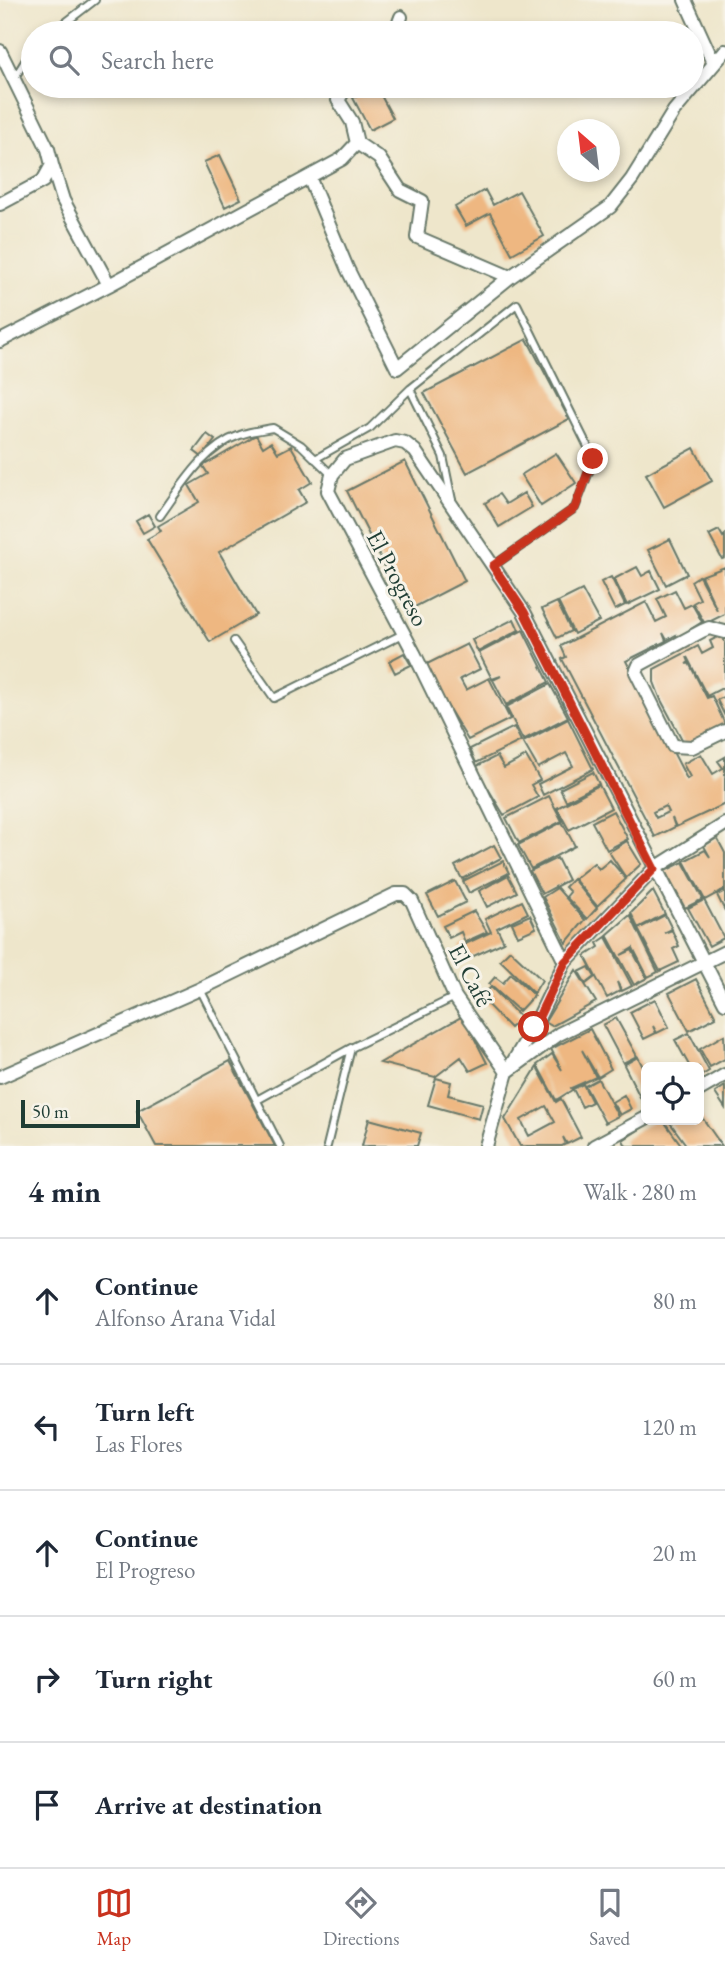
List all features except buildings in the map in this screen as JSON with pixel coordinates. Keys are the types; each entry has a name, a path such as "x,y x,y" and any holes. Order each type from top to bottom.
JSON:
{"street":[{"path":"685,0 695,21"},
{"path":"400,21 401,17"},
{"path":"704,42 714,64"},
{"path":"0,51 21,93"},
{"path":"704,76 725,51"},
{"path":"23,98 48,149 63,200 109,285"},
{"path":"339,98 352,122 357,143 379,158 400,190 422,201 417,237 510,277"},
{"path":"309,177 347,268 397,368 510,277 610,208 685,98"},
{"path":"0,341 342,159 357,143"},
{"path":"0,204 43,181 52,165"},
{"path":"332,475 345,459 395,441 405,443 415,451 524,612 725,1003"},
{"name":"El Progreso","path":"332,475 328,491 404,634 565,962"},
{"path":"725,632 709,628 702,631 639,665 636,672 673,746 692,747 725,731"},
{"path":"486,1146 507,1072 534,1027 565,962 654,869 725,824"},
{"name":"El Café","path":"200,989 396,894 405,894 412,901 455,997 507,1072"},
{"path":"507,1072 559,1034 725,952"},
{"path":"0,1077 200,989"},
{"path":"704,1087 725,1075"},
{"path":"594,1146 641,1121"}],"lane":[{"path":"68,21 95,0"},
{"path":"14,79 21,68"},
{"path":"315,459 370,428 410,389 517,304 593,459 575,508 493,566"},
{"path":"410,389 443,456 454,508"},
{"path":"160,516 192,472 215,450 239,435 273,428 301,445 332,475"},
{"path":"234,641 274,698 404,634"},
{"path":"200,989 280,1146"},
{"path":"257,1100 351,1048 455,997"},
{"path":"327,1146 351,1048"}],"route":[{"path":"534,1027 565,962 654,869 524,612 493,566 575,508 593,459"}]}
